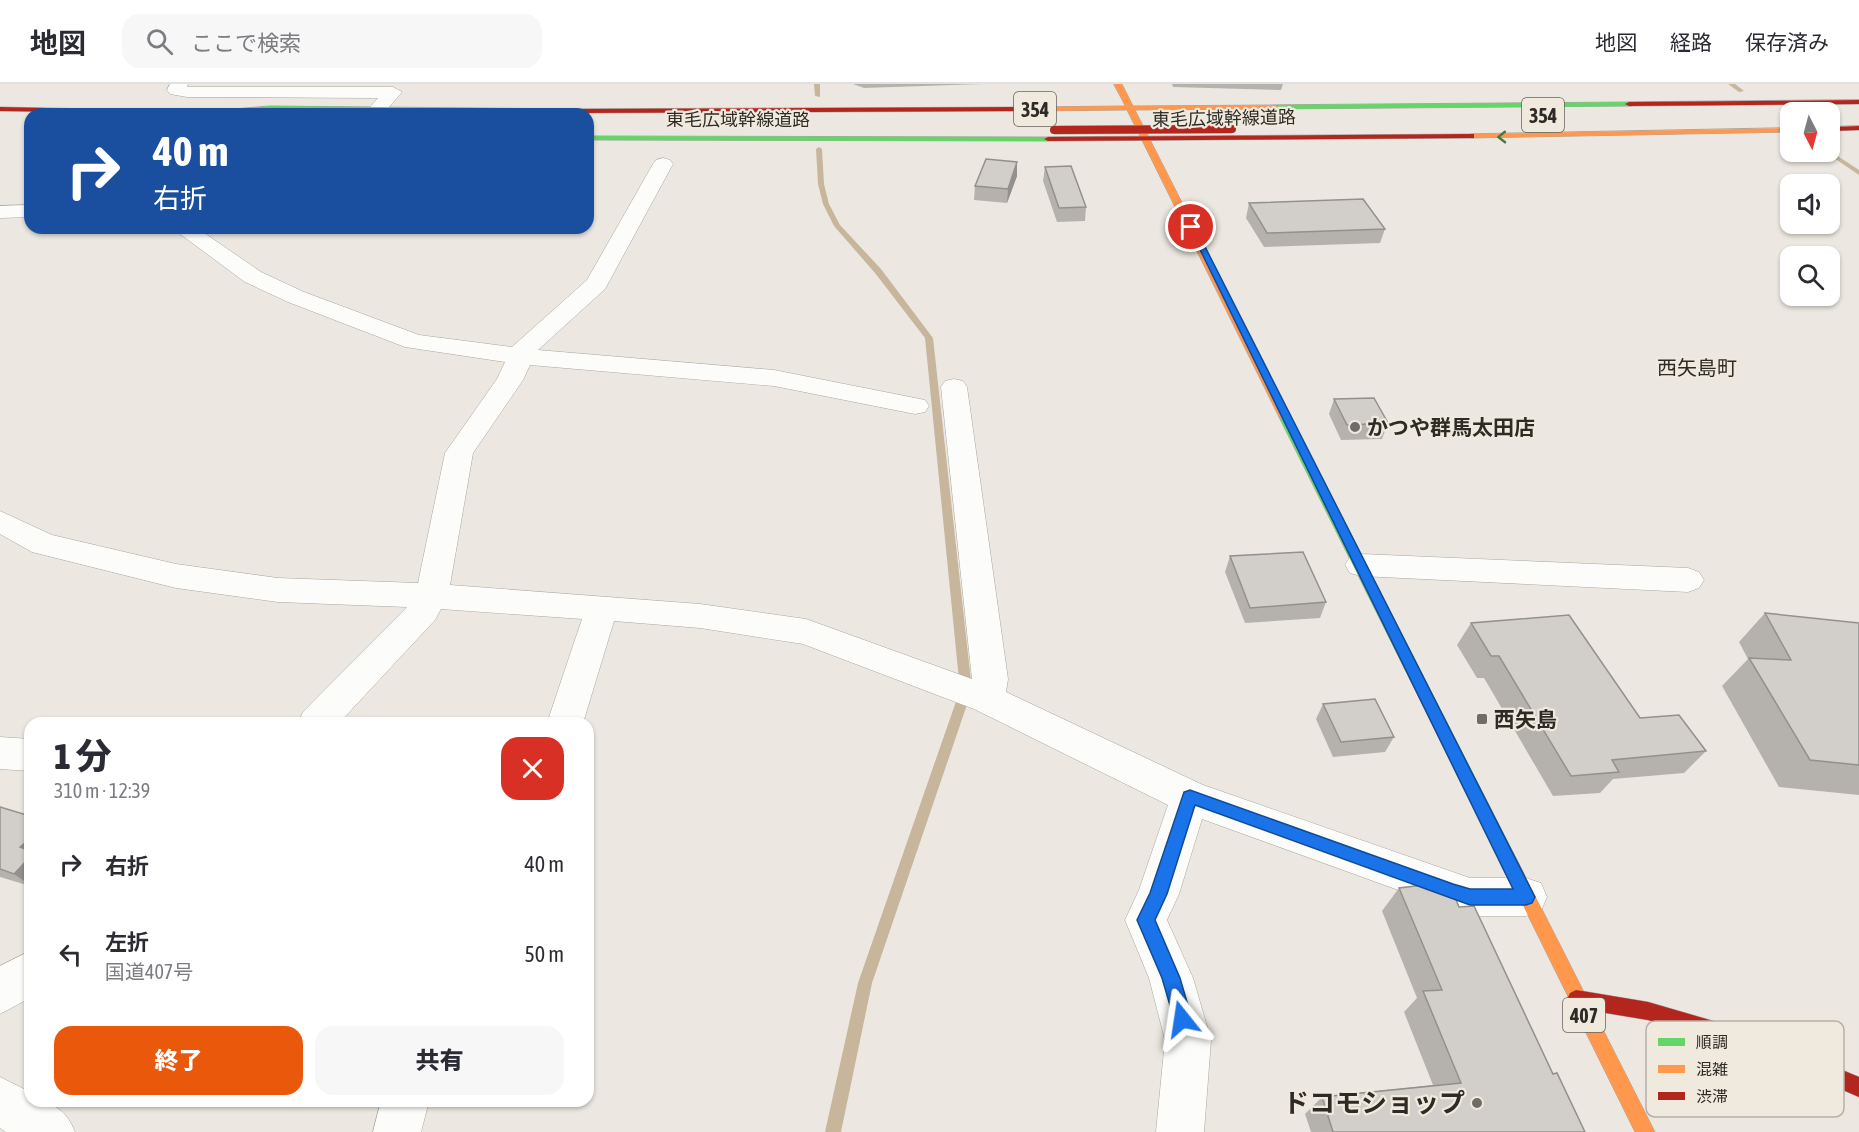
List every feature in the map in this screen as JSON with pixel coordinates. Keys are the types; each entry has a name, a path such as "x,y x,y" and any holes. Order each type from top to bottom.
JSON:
{"main road":[{"name":"407","path":"1118,84 1361,565 1576,999 1645,1132"},
{"name":"354","path":"594,111 1859,102"},
{"name":"354","path":"0,109 24,109"},
{"name":"東毛広域幹線道路","path":"594,129 1229,123 1859,111"},
{"name":"東毛広域幹線道路","path":"594,118 1052,125"},
{"path":"1840,121 1859,121"},
{"path":"0,122 24,122"},
{"name":"東毛広域幹線道路","path":"1229,123 1780,122"},
{"path":"1840,129 1859,128"},
{"name":"354","path":"594,138 1146,140 1482,138 1780,130"},
{"path":"1576,999 1648,1011 1682,1021"},
{"path":"1844,1081 1859,1087"}],"street":[{"path":"179,84 176,90 187,92 341,94 393,92 379,108"},
{"path":"321,717 416,622 432,596 459,453 510,380 519,356 597,284 663,164"},
{"path":"0,212 24,211"},
{"path":"192,234 253,277 296,297 414,342 519,356 774,378 915,406"},
{"path":"954,387 990,679 987,699"},
{"path":"0,521 43,544 176,576 278,590 432,596 700,616 806,632 987,699 1190,797 1419,881 1470,897 1526,897"},
{"path":"1361,565 1688,580"},
{"path":"567,717 602,608"},
{"path":"0,753 24,755"},
{"path":"1180,1132 1188,1040 1171,978 1146,920 1158,894 1190,797"},
{"path":"0,992 24,976"},
{"path":"0,1101 51,1132"},
{"path":"397,1132 403,1107"}],"building":[{"path":"986,159 1017,162 1008,189 975,186"},
{"path":"1071,166 1086,207 1059,208 1045,167"},
{"path":"1363,199 1385,229 1267,233 1249,203"},
{"path":"1374,398 1388,423 1347,425 1334,399"},
{"path":"1303,552 1326,602 1250,608 1230,556"},
{"path":"1765,613 1859,623 1859,765 1810,760 1749,658 1791,660"},
{"path":"1569,615 1640,718 1679,715 1706,751 1612,760 1619,772 1571,776 1499,656 1491,656 1471,623"},
{"path":"1375,699 1394,737 1341,742 1323,704"},
{"path":"0,807 24,814 24,844 20,847 24,849 24,863 14,874 0,869"},
{"path":"1424,885 1454,895 1459,907 1474,906 1553,1074 1557,1073 1585,1132 1333,1132 1322,1097 1461,1083 1423,991 1442,990 1399,888"}],"waterway":[{"path":"817,84 818,96"},
{"path":"1731,84 1741,91"},
{"path":"819,149 821,184 826,204 837,226 878,271 929,338 966,690 865,983 833,1132"},
{"path":"1840,160 1859,173"}],"traffic: fast":[{"path":"1274,107 1629,104"},
{"path":"594,138 1048,139"},
{"path":"1285,417 1512,867"}],"traffic: slow":[{"path":"1118,84 1285,417"},
{"path":"1030,109 1274,107"},
{"path":"1471,136 1780,130"},
{"path":"1512,867 1645,1132"}],"traffic: jam":[{"path":"1629,104 1859,102"},
{"path":"0,109 24,110"},
{"path":"594,111 1030,109"},
{"path":"1840,129 1859,128"},
{"path":"1054,130 1232,129"},
{"path":"1048,139 1471,136"},
{"path":"1576,999 1648,1011 1682,1021"},
{"path":"1844,1081 1859,1087"}],"place":[{"name":"かつや群馬太田店","path":"1355,427"},
{"name":"西矢島","path":"1482,719"},
{"name":"ドコモショップ","path":"1477,1103"}],"district":[{"name":"西矢島町","path":"1697,367"}],"route":[{"path":"1182,1019 1171,978 1146,920 1158,894 1190,797 1453,892 1470,897 1526,897 1191,227"}]}
